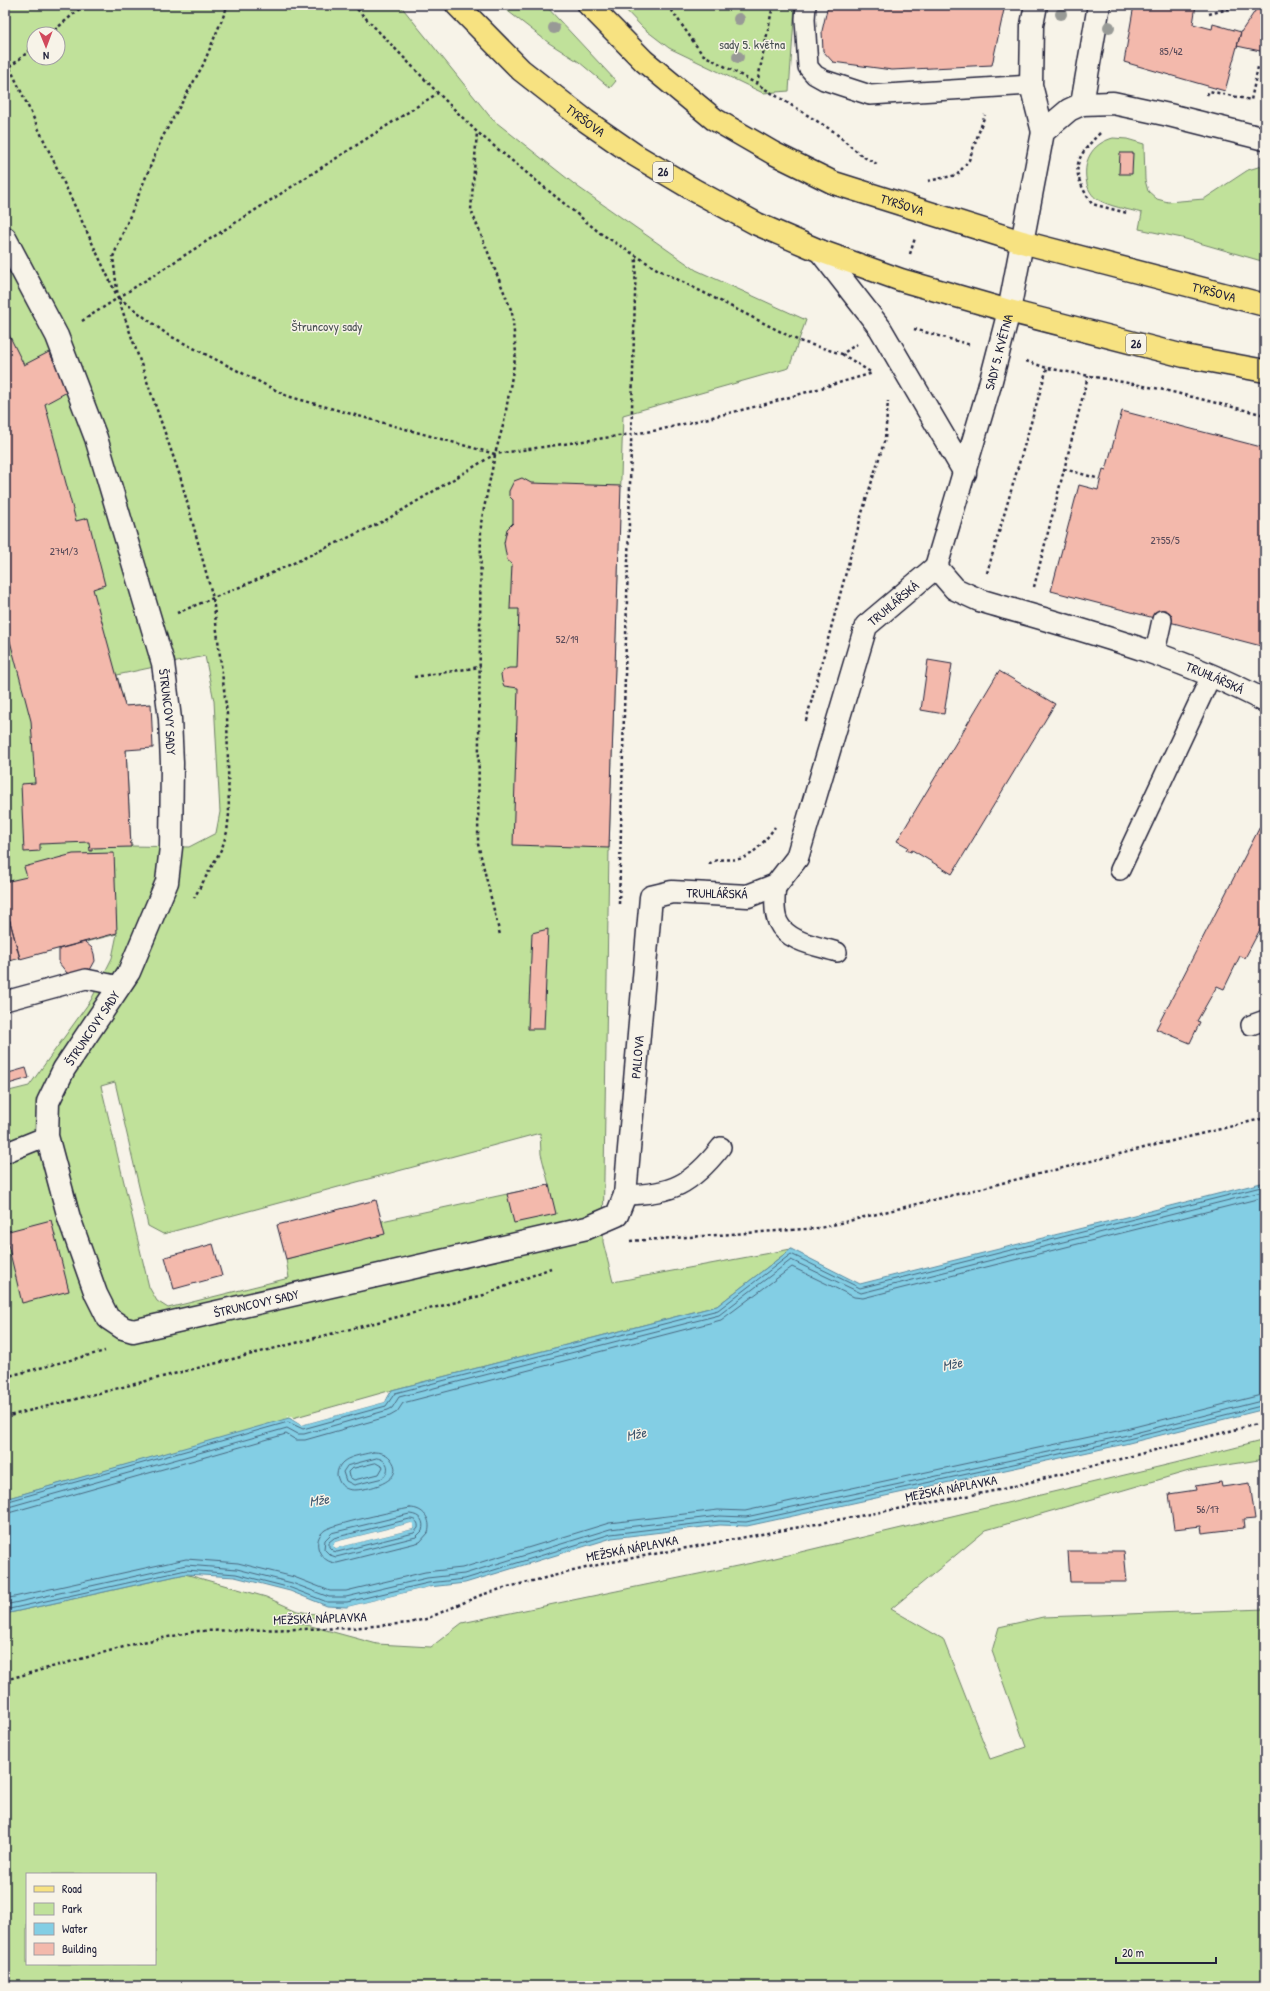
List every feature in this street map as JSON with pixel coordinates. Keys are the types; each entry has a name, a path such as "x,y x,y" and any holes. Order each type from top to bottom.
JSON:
{"main road":[{"name":"TYRŠOVA","path":"457,5 521,70 586,121 635,156 757,224 820,251 901,280 1009,312 1184,356 1265,371"},
{"name":"TYRŠOVA","path":"589,5 644,61 714,119 773,153 834,183 1022,242 1265,305"}],"street":[{"name":"SADY 5. KVĚTNA","path":"936,567 999,353 1009,312 1043,132 1031,85 1032,25 1036,5"},
{"path":"1082,104 1099,5"},
{"path":"1043,132 1062,115 1082,104 1097,102 1134,107 1265,139"},
{"name":"ŠTRUNCOVY SADY","path":"5,238 57,336 96,438 163,664 170,719 172,763 171,847 167,882 129,972 60,1077 48,1102 47,1136 69,1218 96,1294 108,1318 123,1328 133,1331 586,1228 617,1215"},
{"name":"TYRŠOVA","path":"820,251 880,328 965,472"},
{"name":"TRUHLÁŘSKÁ","path":"651,897 672,892 748,896 776,885 797,858 866,626 936,567 955,589 979,600 1155,652 1265,701"},
{"name":"PALLOVA","path":"617,1215 625,1194 651,897"}],"lane":[{"path":"806,5 805,19 808,67 824,80 870,95 1031,85"},
{"path":"1155,652 1162,620"},
{"path":"1120,870 1211,676"},
{"path":"776,885 776,914 778,922 786,933 801,941 837,952"},
{"path":"5,1001 86,979 120,986"},
{"path":"5,1153 47,1136"},
{"path":"625,1194 650,1194 666,1191 684,1183 704,1168 721,1147"}],"path":[{"path":"59,26 84,5"},
{"path":"118,298 114,257 162,138 202,65 228,5"},
{"path":"354,5 438,94 477,132 600,233 657,269 799,341 842,354 873,373 876,379"},
{"path":"668,5 702,54 757,84 833,131 862,156 879,166"},
{"path":"757,84 773,5"},
{"path":"1209,14 1244,5"},
{"path":"5,71 26,54"},
{"path":"1205,101 1208,90 1252,100 1258,67 1265,68"},
{"path":"10,68 118,298 168,335 287,396 495,454"},
{"path":"921,181 936,181 957,175 969,160 995,87"},
{"path":"57,336 438,94"},
{"path":"477,132 471,210 512,312 516,353 504,422 495,454 482,523 478,844 500,935"},
{"path":"1108,132 1101,132 1083,150 1076,166 1079,184 1092,204 1127,213"},
{"path":"619,912 636,256"},
{"path":"842,354 880,328 908,328 1047,368 1160,389 1265,415"},
{"path":"979,600 1047,368"},
{"path":"151,624 259,579 386,520 495,454 659,430 762,405 873,373"},
{"path":"1026,615 1088,376"},
{"path":"804,728 862,513 885,439 888,401 885,396"},
{"path":"1064,469 1100,479"},
{"path":"414,677 480,667"},
{"path":"708,865 714,860 744,858 766,841 776,824"},
{"path":"622,1241 820,1228 1265,1118"},
{"path":"5,1417 484,1295 556,1265"},
{"path":"5,1377 113,1349"},
{"name":"MEŽSKÁ NÁPLAVKA","path":"5,1680 138,1643 198,1631 351,1628 409,1623 426,1619 481,1595 606,1563 999,1490 1265,1422"}],"green space":[{"name":"Štruncovy sady","path":"5,5 400,5 492,119 578,187 696,270 806,320 789,368 623,415 609,848 603,1242 613,1282 791,1249 717,1306 392,1390 5,1499 5,1092 29,1086 91,1000 112,958 117,934 5,962","holes":["205,656 214,701 220,812 216,833 189,847 131,846 126,750 151,704 125,706 117,675","115,1082 148,1226 163,1234 540,1133 541,1154 549,1185 382,1221 384,1234 286,1259 289,1278 168,1308 157,1301 149,1287 101,1086"]},
{"path":"500,5 545,5 616,81 610,88 579,62 549,43"},
{"name":"sady 5. května","path":"621,5 795,5 789,91 763,93 669,48 643,28"},
{"path":"1113,138 1127,139 1144,144 1145,180 1148,191 1157,199 1168,202 1204,199 1248,170 1265,165 1265,262 1182,238 1139,229 1142,213 1113,206 1095,198 1090,192 1087,184 1087,161 1094,149 1105,141"},
{"path":"1265,1440 1265,1459 1189,1471 986,1530 891,1609 943,1639 990,1759 1026,1747 992,1651 999,1627 1043,1617 1265,1609 1265,1986 5,1986 5,1614 185,1574 266,1597 297,1611 333,1617 289,1620 377,1644 431,1647 462,1623 771,1559 1175,1463"}],"water":[{"name":"Mže","path":"1265,1182 1265,1409 1125,1444 747,1526 720,1525 612,1538 465,1583 429,1587 347,1607 327,1606 290,1591 235,1577 185,1574 5,1614 5,1499 289,1418 301,1425 385,1402 392,1390 717,1306 791,1249 860,1284","holes":["411,1523 414,1527 413,1529 335,1548 335,1542"]}],"pier":[{"path":"391,1388 385,1402 301,1425 287,1416 290,1416 301,1423 384,1400"},
{"path":"411,1523 414,1524 413,1529 336,1548 333,1546 335,1542"},
{"path":"429,1587 430,1589 347,1607"}],"building":[{"path":"828,5 1005,5 992,65 892,70 833,62 823,51 822,31"},
{"path":"1134,5 1196,5 1193,24 1212,29 1213,24 1241,32 1225,91 1124,62"},
{"path":"1259,5 1265,5 1265,52 1237,46 1241,32"},
{"path":"1120,153 1133,153 1132,174 1119,174"},
{"path":"5,327 24,365 49,352 69,391 45,404 76,521 88,518 105,585 93,589 125,706 151,704 153,748 126,750 131,847 92,848 92,851 90,851 89,842 40,844 40,851 24,852 21,784 35,783 31,721 5,622"},
{"path":"1122,411 1265,448 1265,647 1051,591 1079,485 1098,490 1103,469 1106,470"},
{"path":"522,478 531,483 621,486 609,848 513,845 518,688 504,686 501,674 504,670 509,668 517,668 519,609 510,609 512,564 507,560 504,543 507,529 513,523 513,500 509,496 509,491 514,481"},
{"path":"928,660 952,664 944,714 921,710"},
{"path":"999,671 1055,704 952,874 912,850 911,852 906,850 908,847 897,841"},
{"path":"1265,817 1265,920 1245,958 1240,956 1224,989 1217,986 1197,1021 1200,1022 1190,1043 1156,1029"},
{"path":"114,853 117,933 20,959 5,903 5,882 27,877 24,867 73,854"},
{"path":"5,903 20,958 5,962"},
{"path":"548,929 544,1029 528,1029 532,933"},
{"path":"85,942 92,948 94,954 95,961 90,970 72,975 67,973 59,963 59,949"},
{"path":"26,1068 29,1078 5,1085 5,1074"},
{"path":"549,1185 556,1214 514,1223 507,1194"},
{"path":"376,1200 385,1234 286,1259 277,1225"},
{"path":"51,1220 69,1291 22,1303 5,1232"},
{"path":"213,1244 222,1276 174,1289 165,1257"},
{"path":"1221,1482 1222,1487 1250,1483 1255,1519 1243,1520 1244,1528 1202,1533 1201,1526 1174,1529 1169,1494 1196,1490 1195,1486"},
{"path":"1068,1551 1124,1551 1127,1582 1070,1582"}]}
